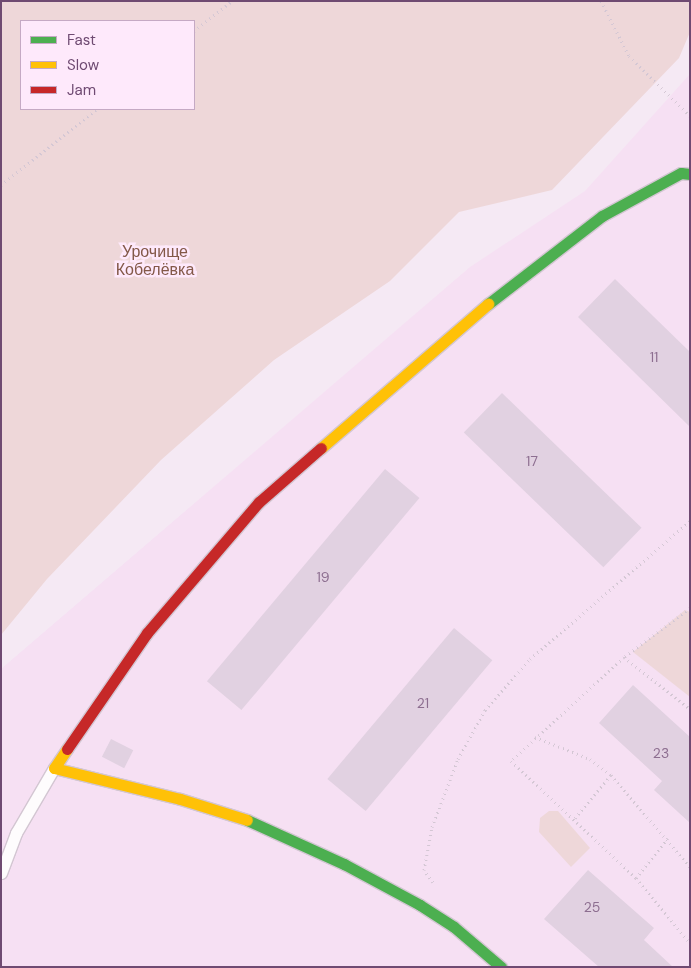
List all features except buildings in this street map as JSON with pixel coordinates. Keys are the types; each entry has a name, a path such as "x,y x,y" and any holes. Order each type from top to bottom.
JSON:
{"street":[{"path":"497,965 454,927 420,905 344,864 253,822 180,799 54,768 148,633 259,502 493,299 602,216 681,174 690,174"}],"lane":[{"path":"1,873 16,833 54,768"}],"path":[{"path":"195,30 232,1"},
{"path":"601,1 629,56 690,116"},
{"path":"1,185 95,110"},
{"path":"435,885 424,870 432,827 458,760 484,710 530,659 690,521"},
{"path":"689,610 624,657 535,736 511,761 575,818 636,878 690,943"},
{"path":"624,657 690,709"},
{"path":"535,736 590,759 611,775 668,838 690,867"},
{"path":"575,818 611,775"},
{"path":"636,878 668,838"}],"shaded area":[{"path":"690,74 690,967 1,967 1,669 470,267 585,191"}],"green space":[{"name":"Урочище Кобелёвка","path":"1,1 690,1 690,32 679,58 552,190 459,212 390,281 274,360 161,460 47,579 1,635"},
{"path":"685,610 690,612 690,697 633,652"},
{"path":"549,811 558,811 590,848 571,867 539,832 540,818"}],"traffic: fast":[{"path":"488,304 602,216 681,173 690,174"},
{"path":"247,820 344,864 420,905 454,927 501,967"}],"traffic: slow":[{"path":"321,448 488,304"},
{"path":"67,749 54,768 180,799 247,820"}],"traffic: jam":[{"path":"67,749 147,633 259,502 321,448"}]}
